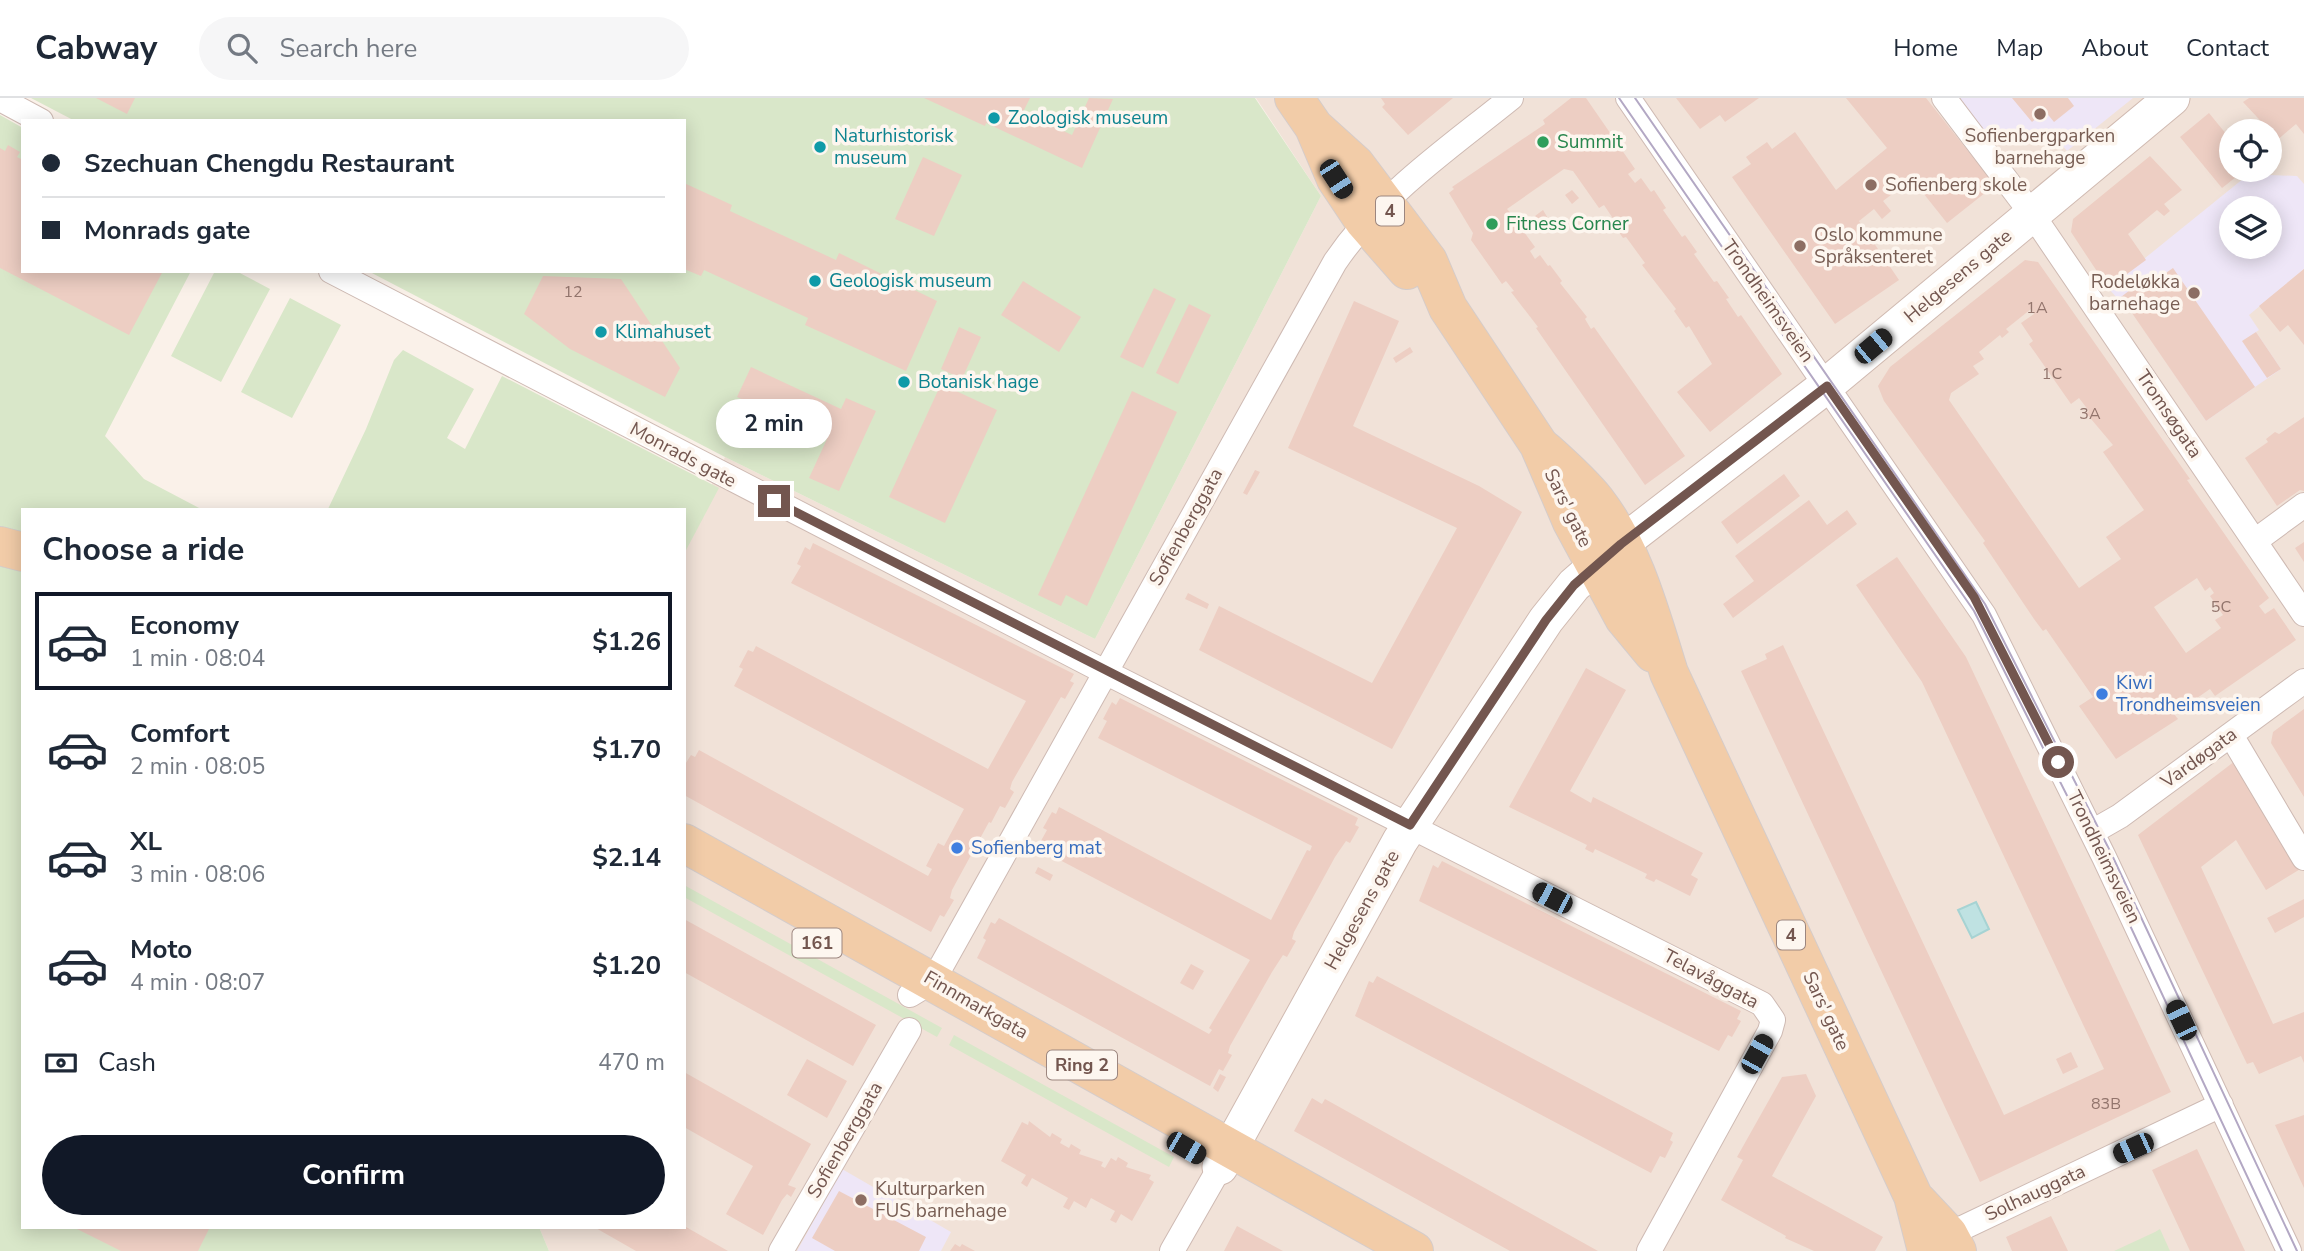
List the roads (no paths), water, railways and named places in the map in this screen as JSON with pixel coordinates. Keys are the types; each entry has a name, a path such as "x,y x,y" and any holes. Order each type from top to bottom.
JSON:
{"main road":[{"name":"Sars' gate","path":"1304,113 1355,164 1373,211 1413,276 1448,307 1539,444 1561,498 1608,554 1624,618 1670,673 1913,1196 1939,1245"},
{"path":"0,546 21,551"},
{"name":"Finnmarkgata","path":"686,844 917,1002"},
{"name":"Finnmarkgata","path":"686,871 917,1002 1414,1251"},
{"name":"Finnmarkgata","path":"1225,1158 1367,1251"}],"street":[{"name":"Sofienberggata","path":"781,1251 917,1002 970,914 1335,262 1373,211 1511,98"},
{"name":"Trondheimsveien","path":"1628,98 1974,597 2092,832 2289,1251"},
{"path":"1944,98 2032,214"},
{"name":"Helgesens gate","path":"1172,1251 1410,825 1546,620 1574,585 1608,554 1827,386 2172,98"},
{"path":"0,99 37,119"},
{"name":"Tromsøgata","path":"2032,214 2304,614"},
{"name":"Monrads gate","path":"335,273 1105,672 1410,825"},
{"path":"2255,541 2304,505"},
{"name":"Vardøgata","path":"2092,832 2109,823 2304,681"},
{"path":"2231,735 2304,858"},
{"name":"Telavåggata","path":"1410,825 1762,1004 1773,1020 1770,1031 1649,1251"},
{"name":"Solhauggata","path":"1939,1245 2221,1105"}],"water":[{"path":"1976,902 1989,929 1972,938 1958,910"}],"tram line":[{"path":"1619,98 1974,611 2099,859 2282,1251"},
{"path":"1635,98 1985,604 2111,853 2297,1251"}],"place":[{"name":"Sofienbergparken barnehage","path":"2040,114"},
{"name":"Zoologisk museum","path":"994,118"},
{"name":"Summit","path":"1543,142"},
{"name":"Naturhistorisk museum","path":"820,147"},
{"name":"Sofienberg skole","path":"1871,185"},
{"name":"Fitness Corner","path":"1492,224"},
{"name":"Oslo kommune Språksenteret","path":"1800,246"},
{"name":"Geologisk museum","path":"815,281"},
{"name":"Rodeløkka barnehage","path":"2194,293"},
{"name":"Klimahuset","path":"601,332"},
{"name":"Botanisk hage","path":"904,382"},
{"name":"Kiwi Trondheimsveien","path":"2102,694"},
{"name":"Sofienberg mat","path":"957,848"},
{"name":"Kulturparken FUS barnehage","path":"861,1200"}]}
